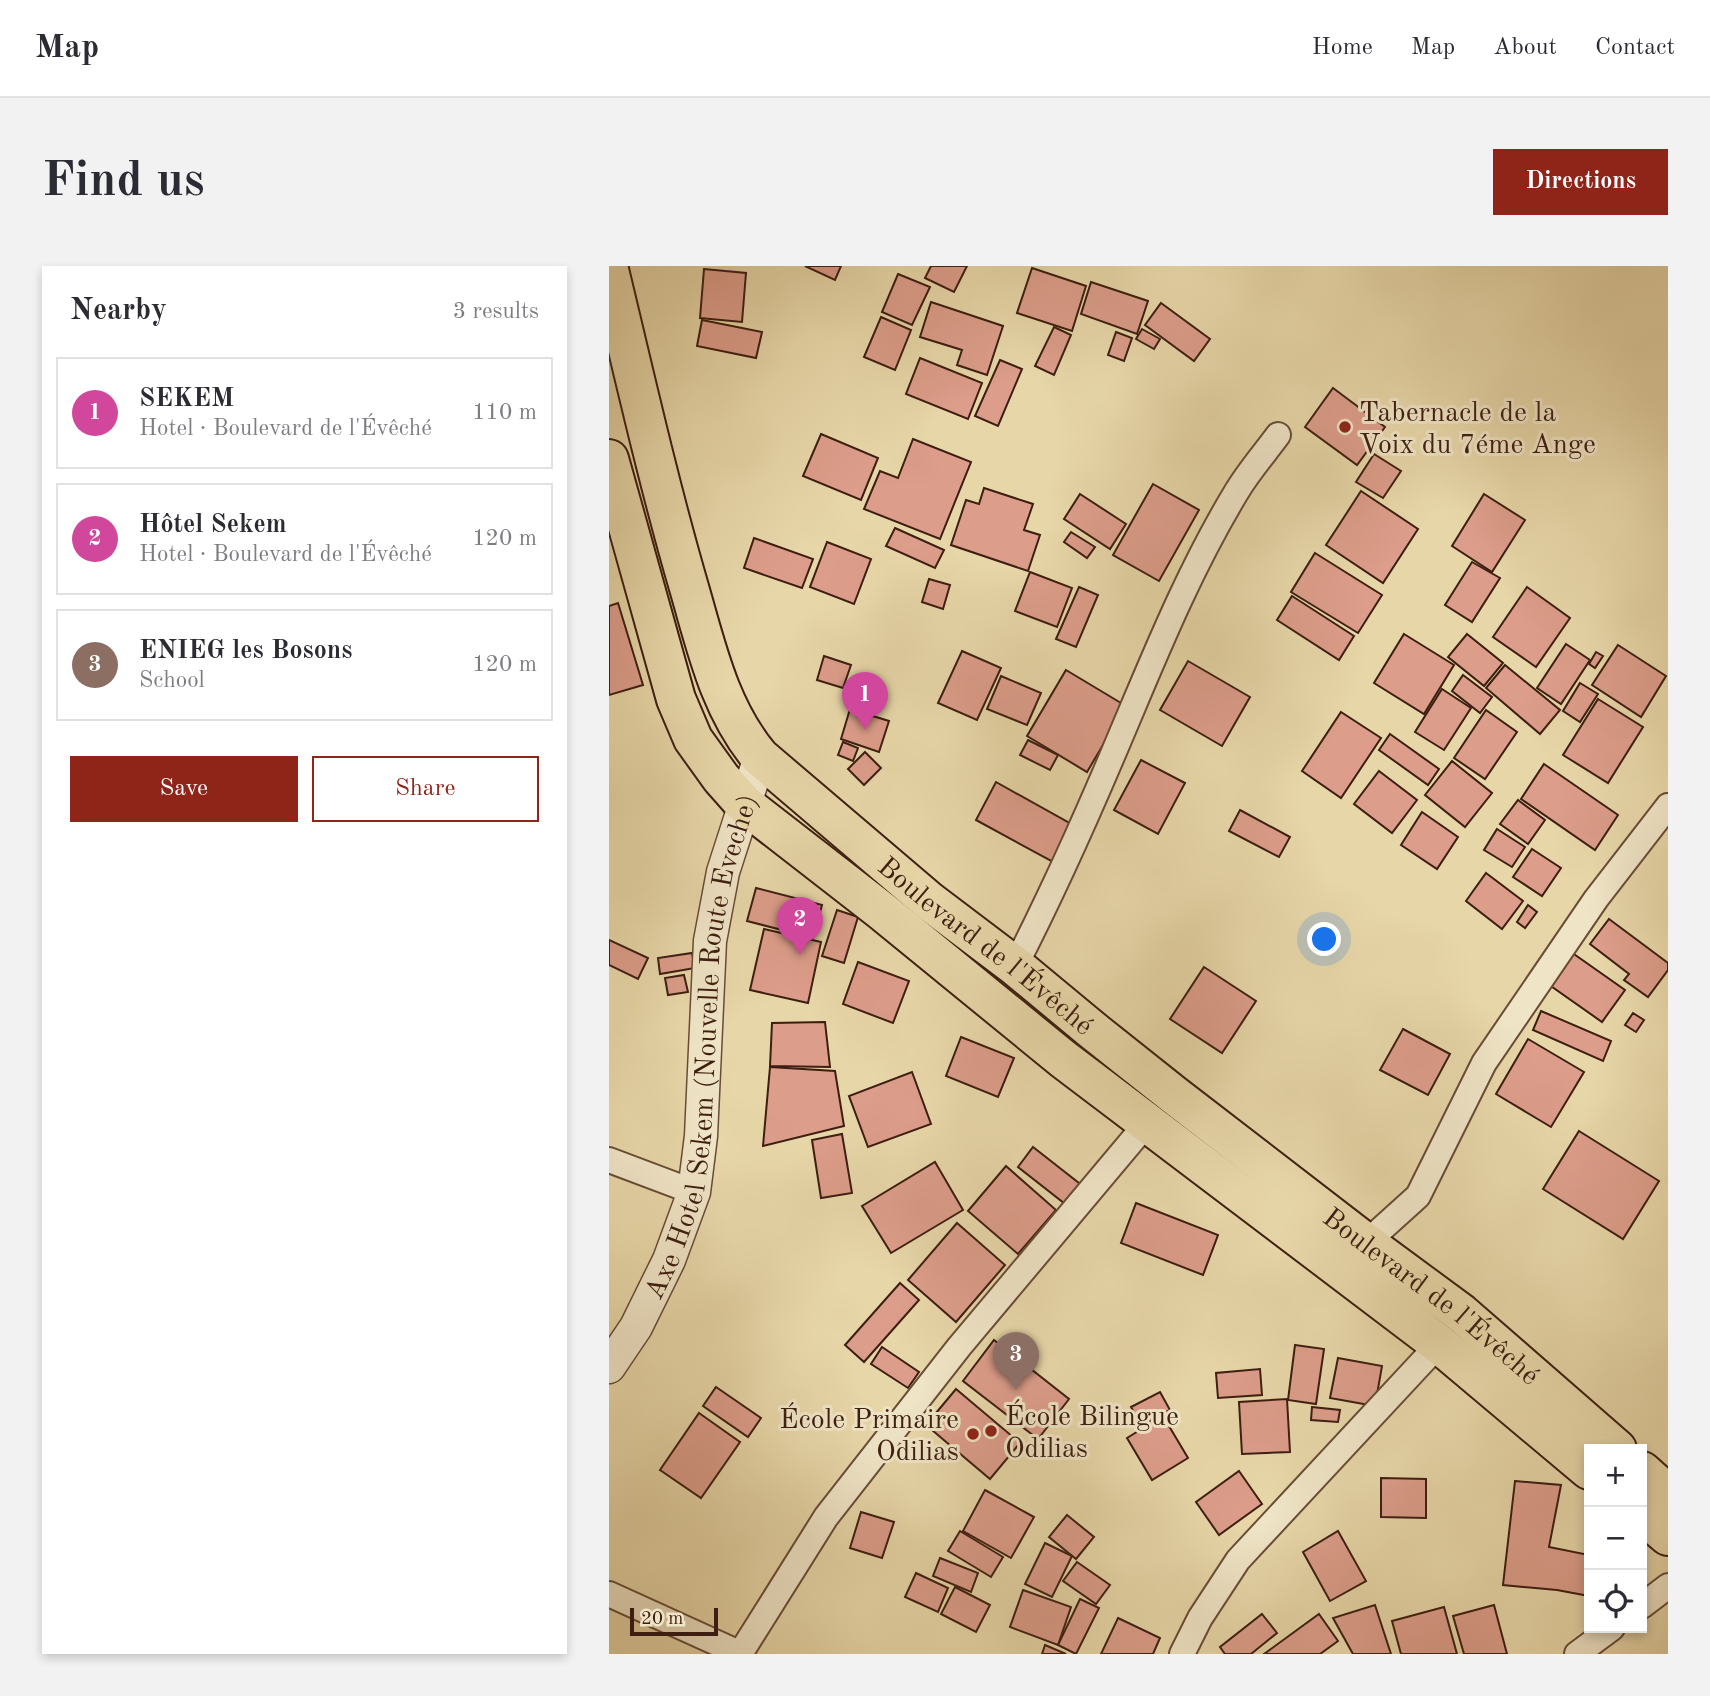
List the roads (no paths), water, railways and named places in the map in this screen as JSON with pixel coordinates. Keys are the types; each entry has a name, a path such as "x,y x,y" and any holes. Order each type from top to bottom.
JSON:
{"main road":[{"name":"Boulevard de l'Évêché","path":"609,270 677,546 715,674 727,706 747,741 760,757 929,901 1015,965 1112,1046 1366,1243 1461,1313 1611,1444"},
{"name":"Boulevard de l'Évêché","path":"609,459 676,699 693,739 744,804 883,912 1063,1059 1439,1344 1584,1466"},
{"path":"1647,1475 1668,1494"},
{"path":"1647,1518 1668,1536"}],"street":[{"path":"1015,965 1052,894 1159,643 1199,558 1238,488 1278,435"},
{"name":"Axe Hotel Sekem (Nouvelle Route Eveche)","path":"609,1367 636,1326 669,1260 694,1192 701,1136 710,941 723,872 760,757"},
{"path":"1366,1243 1418,1196 1484,1063 1595,899 1668,806"},
{"path":"609,1594 740,1654 826,1517 959,1347 1147,1123"},
{"path":"609,1160 694,1192"},
{"path":"1182,1654 1200,1618 1238,1560 1439,1344"},
{"path":"1647,1602 1668,1586"},
{"path":"1577,1654 1605,1633"}],"place":[{"name":"Tabernacle de la Voix du 7éme Ange","path":"1345,427"},
{"name":"SEKEM","path":"865,730"},
{"name":"Hôtel Sekem","path":"800,955"},
{"name":"ENIEG les Bosons","path":"1016,1390"},
{"name":"École Bilingue Odilias","path":"991,1431"},
{"name":"École Primaire Odilias","path":"973,1434"}]}
